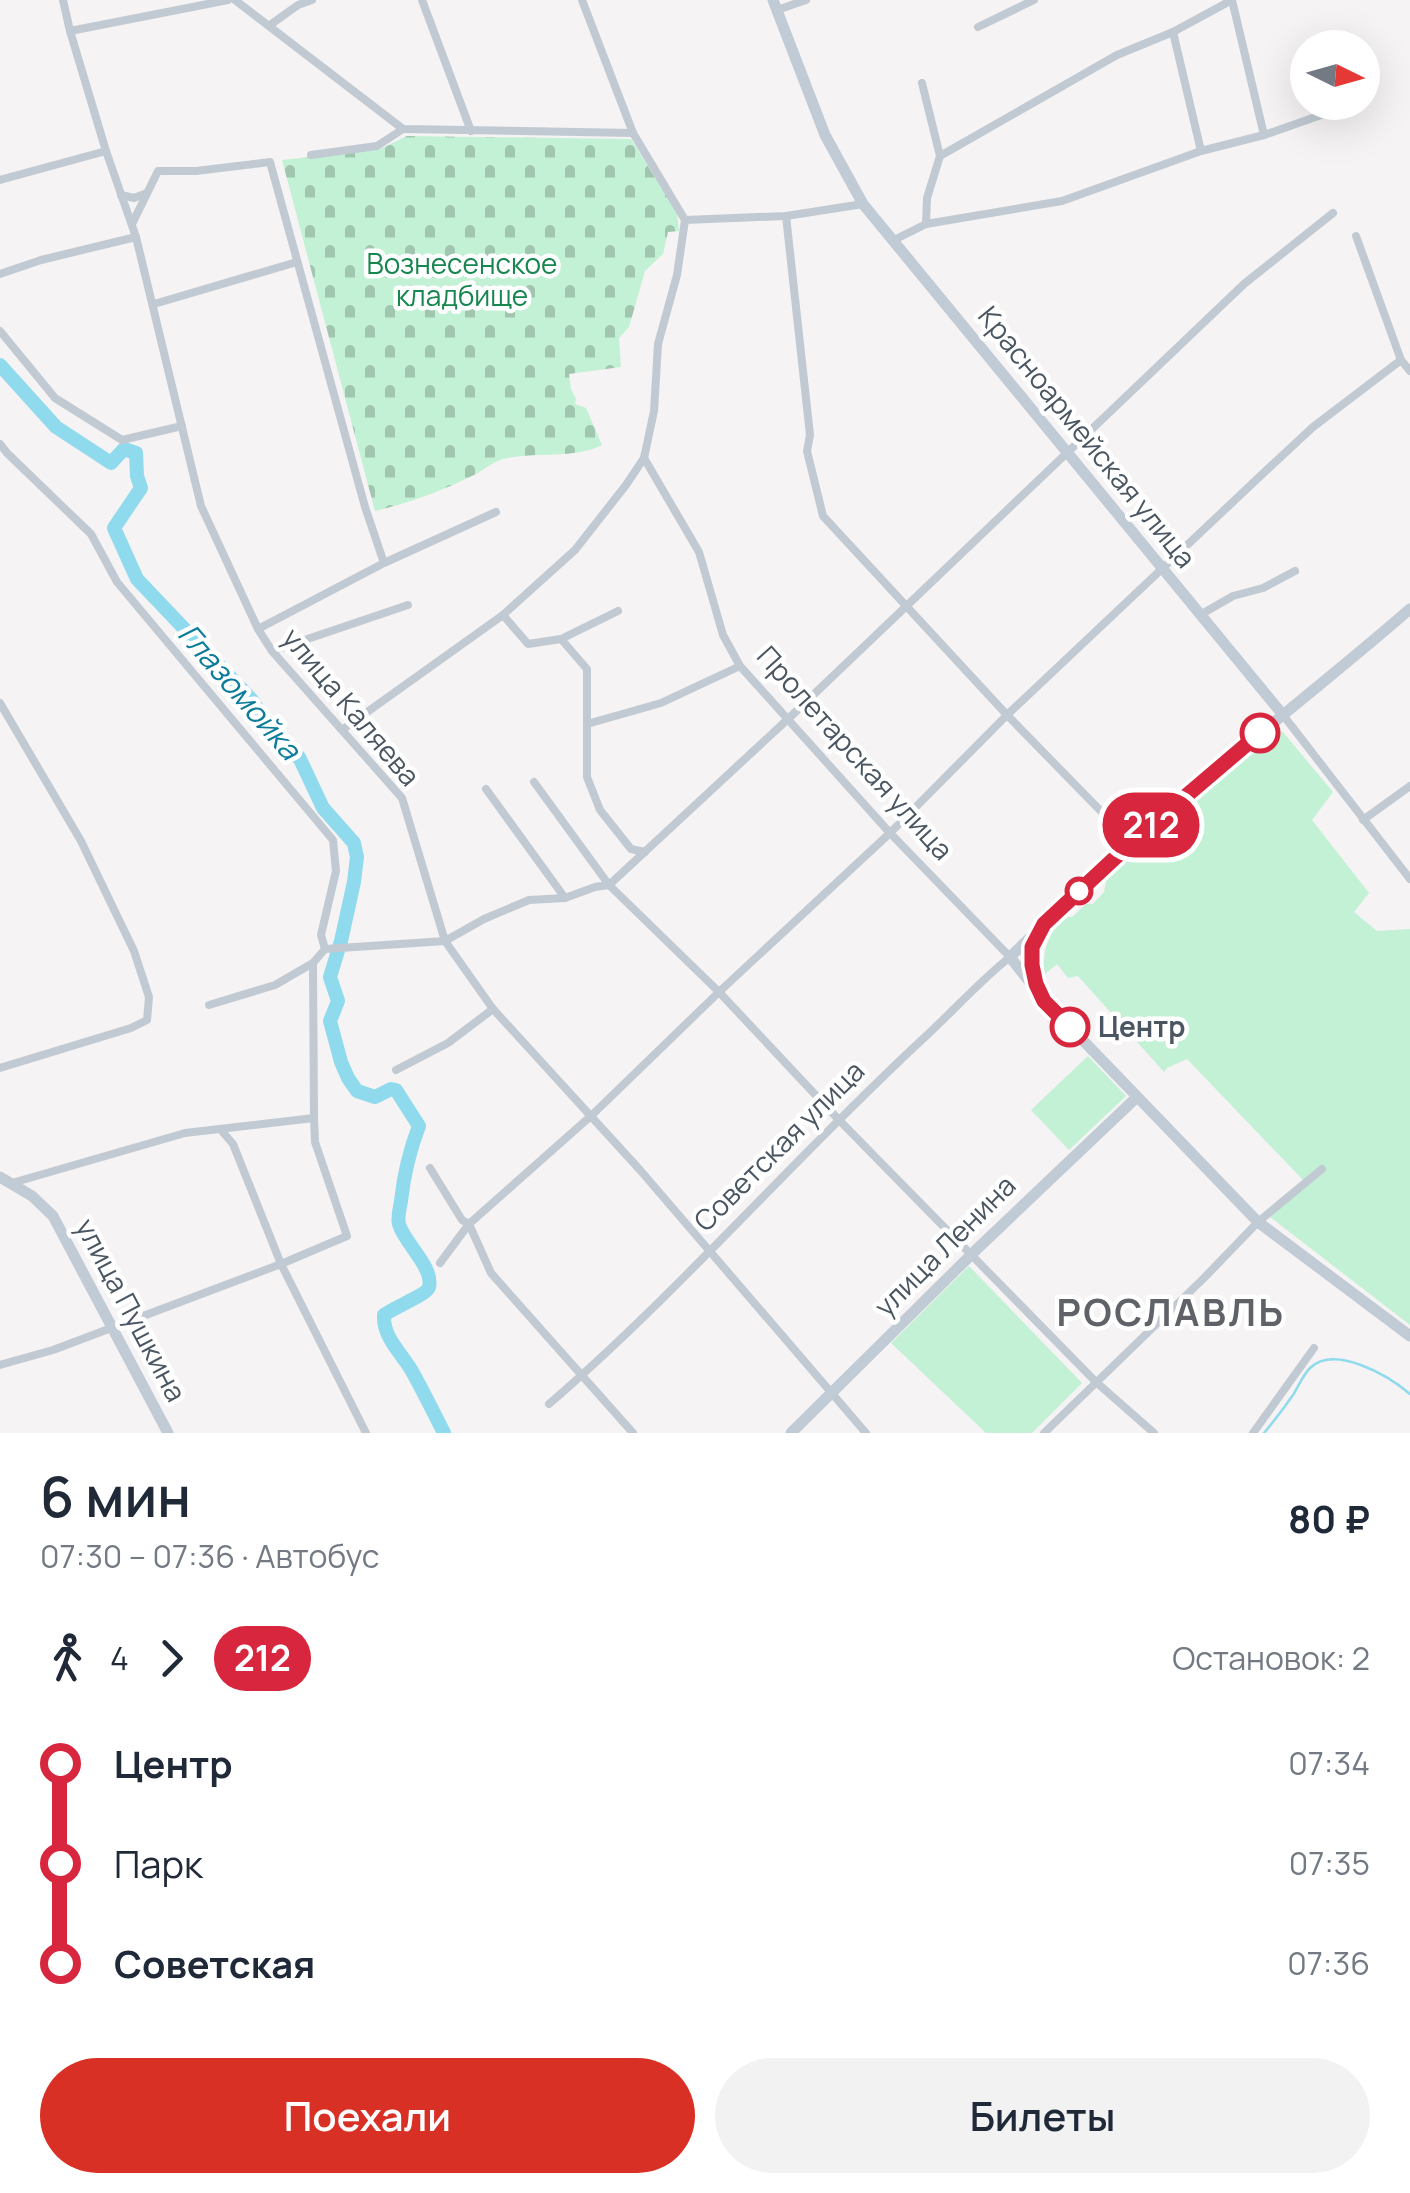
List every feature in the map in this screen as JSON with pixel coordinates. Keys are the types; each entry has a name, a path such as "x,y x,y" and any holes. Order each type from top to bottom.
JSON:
{"main road":[{"name":"Красноармейская улица","path":"775,5 824,135 864,204 1283,714"},
{"name":"Советская улица","path":"1010,957 1132,842 1410,609"},
{"name":"Советская улица","path":"1032,947 1044,924"},
{"name":"Пролетарская улица","path":"1032,947 1036,984 1044,1001"},
{"name":"Пролетарская улица","path":"1010,957 1044,1001 1258,1222 1410,1336"},
{"name":"улица Ленина","path":"792,1433 1136,1096"},
{"name":"улица Пушкина","path":"6,1180 32,1196 53,1216 168,1433"}],"street":[{"name":"улица Каляева","path":"64,0 106,151 136,237 201,506 258,628 272,651 402,798 445,942 493,1009 592,1115 866,1433"},
{"path":"70,31 232,0 403,129"},
{"path":"270,25 298,4 312,0"},
{"path":"422,0 471,130"},
{"path":"342,730 503,615 574,550 644,458 654,412 658,344 677,275 685,220 633,134 582,0"},
{"path":"775,5 806,0"},
{"path":"978,27 1034,0"},
{"path":"940,156 1116,55 1174,32 1232,0 1264,135"},
{"path":"1174,32 1201,151"},
{"path":"922,83 940,156 928,198 926,224"},
{"path":"894,240 926,224 1062,201 1201,151 1307,120"},
{"path":"310,154 377,146 403,129 633,134"},
{"path":"0,180 106,151"},
{"path":"132,224 158,171 270,162 365,507 384,562"},
{"path":"121,195 134,198 147,193"},
{"path":"685,220 786,216 864,204"},
{"path":"209,1005 275,985 313,963 325,949 445,942 484,919 529,900 565,898 609,886 1244,284 1333,213"},
{"path":"786,216 810,436 808,451 822,516 1132,842"},
{"path":"1356,236 1401,360 1410,371"},
{"path":"0,274 136,237"},
{"path":"154,304 297,262"},
{"path":"0,332 55,398 122,440 182,426"},
{"path":"440,1263 469,1224 592,1115 1162,568 1314,427 1401,360"},
{"path":"0,444 91,534 117,582 332,840 336,871 321,935 325,949"},
{"name":"Пролетарская улица","path":"644,458 700,552 724,636 740,666 1010,957"},
{"path":"258,628 384,562 496,512"},
{"path":"1200,615 1233,596 1263,588 1295,571"},
{"path":"272,651 408,605"},
{"path":"503,615 528,644 561,639 618,611"},
{"path":"561,639 586,668 587,776 600,810 630,849 645,852"},
{"path":"587,724 662,703 740,666"},
{"path":"0,703 80,841 134,951 149,997 146,1020 131,1028 0,1068"},
{"name":"Красноармейская улица","path":"1283,714 1410,878"},
{"path":"534,782 609,886 719,992 1096,1382 1154,1433"},
{"path":"1363,820 1410,786"},
{"path":"486,789 565,898"},
{"name":"Советская улица","path":"550,1404 710,1251 886,1072 1010,957"},
{"path":"0,1365 53,1350 347,1236 315,1142 313,963"},
{"path":"396,1070 448,1043 493,1009"},
{"path":"6,1180 185,1133 314,1118"},
{"path":"221,1130 233,1144 281,1264 362,1432"},
{"path":"430,1168 462,1220 469,1224 491,1272 633,1433"},
{"path":"1044,1433 1258,1222 1322,1169"},
{"path":"1252,1433 1314,1348"}],"green space":[{"name":"Вознесенское кладбище","path":"407,136 631,139 677,213 679,231 668,232 663,254 645,271 629,327 619,338 621,367 569,374 575,404 586,408 602,445 578,452 503,459 439,491 375,511 282,160 380,149"},
{"path":"1282,731 1333,792 1312,820 1369,893 1354,912 1377,931 1410,929 1410,1325 1270,1217 1304,1181 1187,1059 1164,1072 1078,976 1068,978 1057,964 1044,975 1048,943 1060,923 1086,904 1093,904 1104,892 1107,876 1249,747 1259,748"},
{"path":"1088,1056 1126,1096 1069,1150 1031,1110"},
{"path":"969,1266 1082,1383 1032,1433 986,1433 891,1343"}],"waterway":[{"name":"Глазомойка","path":"0,365 56,427 111,463 124,449 136,453 141,488 114,528 137,579 252,700 286,753 299,757 323,808 354,843 354,882 330,977 338,1001 330,1021 341,1062 357,1091 375,1097 396,1090 419,1126 405,1172 398,1222 427,1271 429,1287 384,1315 390,1339 413,1373 444,1433"},
{"path":"1264,1433 1307,1371 1321,1361 1333,1359 1362,1365 1410,1394"}],"bus line":[{"name":"212","path":"1070,1027 1044,1001 1036,984 1032,947 1044,924 1132,842 1260,733"}],"place":[{"name":"Центр","path":"1070,1027"}],"district":[{"name":"РОСЛАВЛЬ","path":"1171,1313"}]}
